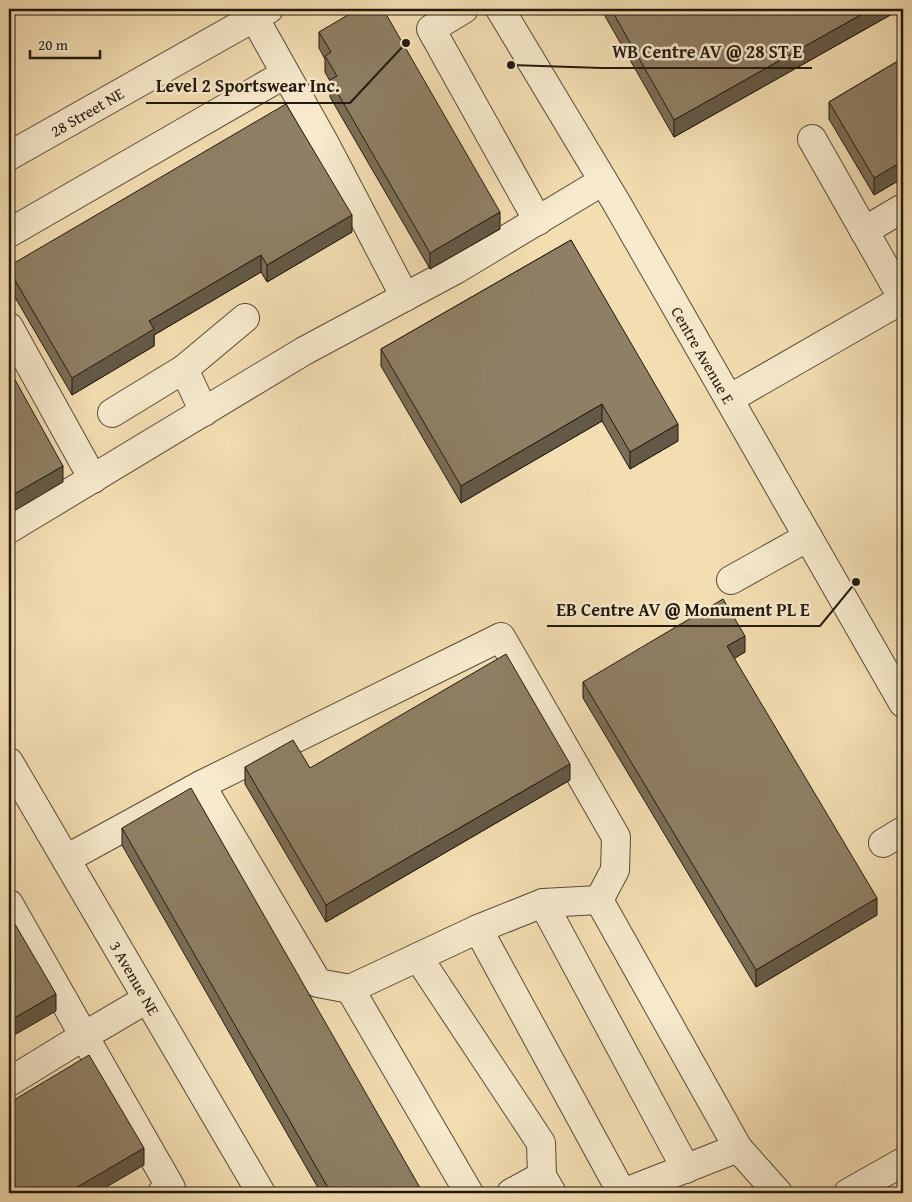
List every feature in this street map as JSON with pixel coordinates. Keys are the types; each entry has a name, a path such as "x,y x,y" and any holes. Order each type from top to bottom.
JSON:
{"street":[{"path":"464,9 431,29 538,221"},
{"name":"Centre Avenue E","path":"500,9 603,181 808,537 896,675 903,703"},
{"path":"261,13 285,74 405,297"},
{"name":"28 Street NE","path":"9,156 261,13"},
{"path":"9,233 285,74"},
{"path":"729,399 903,299 812,139"},
{"path":"9,529 304,351 457,269 603,181"},
{"path":"864,231 903,208"},
{"path":"112,413 184,369 245,318"},
{"path":"9,327 93,480"},
{"path":"184,369 204,412"},
{"path":"731,580 808,537"},
{"path":"66,859 202,785 502,637 616,837 615,870 599,900"},
{"name":"3 Avenue NE","path":"9,762 262,1193"},
{"path":"202,785 318,983 350,989 478,929 543,903 599,900"},
{"path":"599,900 738,1148 778,1193"},
{"path":"543,903 686,1169"},
{"path":"9,904 172,1188 162,1193"},
{"path":"478,929 622,1193 738,1148"},
{"path":"418,957 541,1143 547,1185 510,1193"},
{"path":"350,989 469,1193"},
{"path":"9,1082 147,999"},
{"path":"848,1193 903,1162"}],"building":[{"path":"358,9 383,9 500,212 430,253 330,80 337,76 325,56 331,52 319,32"},
{"path":"611,9 871,9 674,120"},
{"path":"903,58 903,161 874,178 829,102"},
{"path":"286,104 352,215 267,265 261,255 149,321 154,329 72,378 9,270 9,266"},
{"path":"571,240 678,424 630,452 602,404 461,486 381,349"},
{"path":"9,369 63,466 9,497"},
{"path":"723,599 745,636 727,646 877,898 756,970 583,682"},
{"path":"506,654 570,764 326,905 245,767 293,740 310,768"},
{"path":"191,788 423,1193 331,1193 122,828"},
{"path":"9,914 56,994 9,1021"},
{"path":"89,1055 144,1148 67,1193 9,1193 9,1103"}],"place":[{"name":"Level 2 Sportswear Inc.","path":"406,43"},
{"name":"WB Centre AV @ 28 ST E","path":"511,65"},
{"name":"EB Centre AV @ Monument PL E","path":"856,582"}]}
